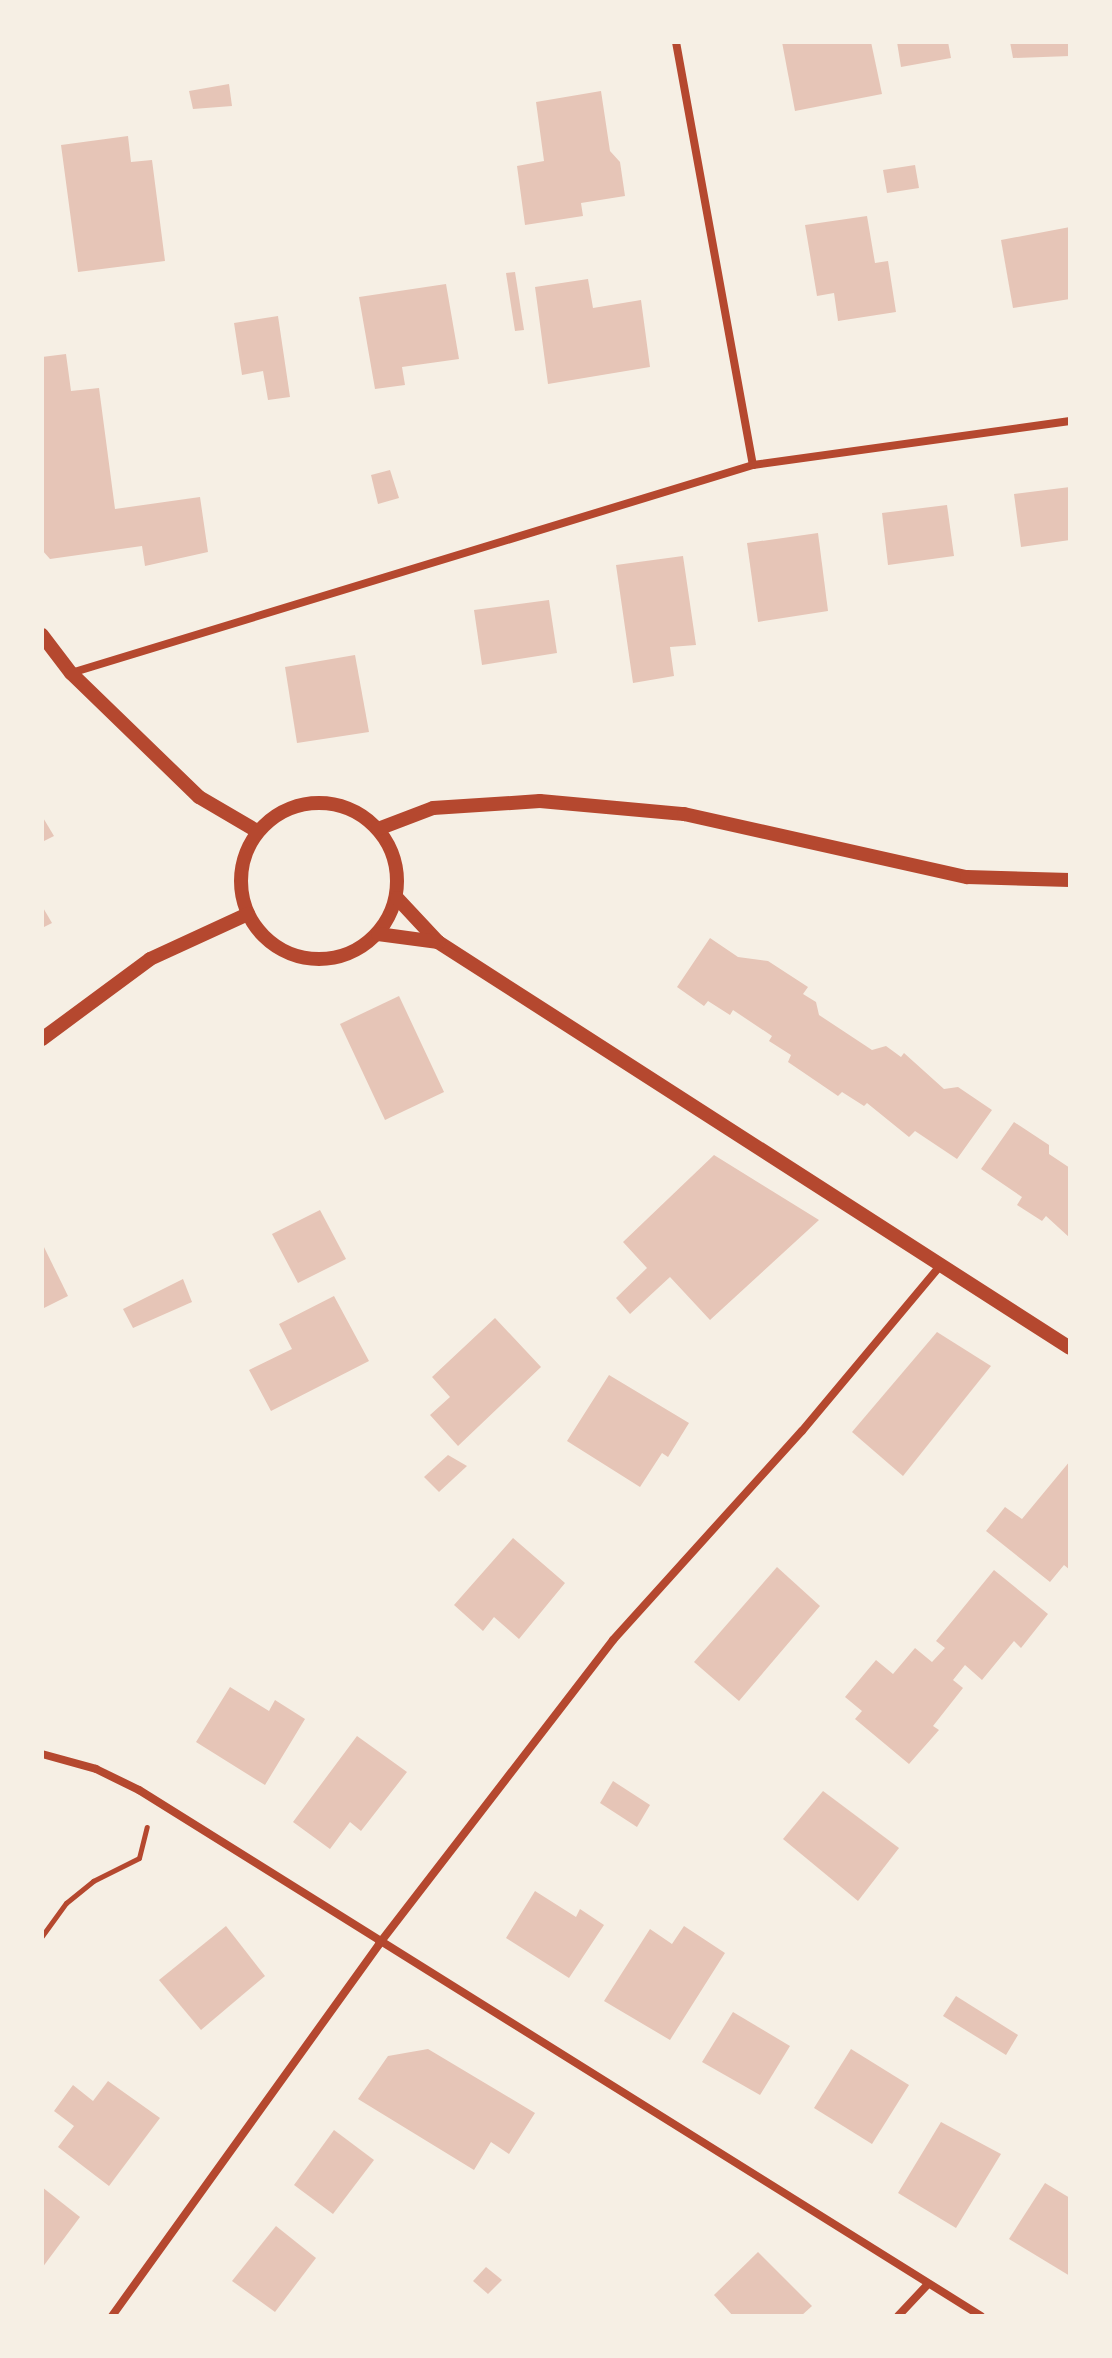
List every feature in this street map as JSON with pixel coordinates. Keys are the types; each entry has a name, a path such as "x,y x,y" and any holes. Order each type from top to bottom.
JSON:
{"street":[{"path":"676,42 753,465"},
{"path":"71,673 753,465 1070,421"},
{"path":"42,635 71,673 199,797 257,831"},
{"path":"378,829 433,808 540,801 684,814 967,877 1070,880"},
{"path":"310,804 335,805 378,829 395,862 397,898 378,934 358,951 333,959 308,959 283,951 262,935 248,914 242,867 257,831 286,811 310,804"},
{"path":"397,898 438,942 1070,1348"},
{"path":"42,1039 150,959 248,914"},
{"path":"378,934 438,942"},
{"path":"112,2316 379,1944 613,1640 802,1431 941,1265"},
{"path":"42,1754 96,1769 155,1801 379,1944 981,2316"},
{"path":"898,2316 928,2284"}],"path":[{"path":"42,1936 66,1903 93,1881 139,1858 155,1801"}],"building":[{"path":"782,42 871,42 882,94 795,111"},
{"path":"897,42 948,42 951,58 901,67"},
{"path":"1010,42 1070,42 1070,56 1013,58"},
{"path":"229,84 232,106 193,109 189,91"},
{"path":"601,91 610,151 620,162 625,196 581,203 583,216 525,225 517,166 544,161 536,102"},
{"path":"128,136 131,162 152,160 165,261 78,272 61,145"},
{"path":"915,165 919,188 887,193 883,170"},
{"path":"867,216 875,263 888,261 896,312 838,321 834,293 817,296 805,225"},
{"path":"1070,227 1070,299 1013,308 1001,240"},
{"path":"515,272 524,330 515,331 506,273"},
{"path":"588,279 593,308 641,300 650,367 548,384 535,287"},
{"path":"446,284 459,359 402,367 405,385 375,389 359,297"},
{"path":"278,316 290,397 268,400 263,371 242,375 234,323"},
{"path":"66,354 71,391 99,388 115,509 200,497 208,552 145,566 142,546 50,559 42,550 42,357"},
{"path":"390,470 399,498 378,504 371,475"},
{"path":"1070,487 1070,540 1021,547 1014,494"},
{"path":"947,505 954,556 888,565 882,513"},
{"path":"818,533 828,611 758,622 747,543"},
{"path":"683,556 696,645 670,647 674,676 633,683 616,565"},
{"path":"549,600 557,653 482,665 474,610"},
{"path":"355,655 369,732 297,743 285,667"},
{"path":"42,816 54,836 42,842"},
{"path":"42,906 52,923 42,928"},
{"path":"710,938 738,957 768,961 808,987 803,994 816,1002 819,1015 872,1050 886,1046 901,1057 904,1053 944,1089 958,1087 992,1110 957,1159 915,1131 909,1137 867,1103 864,1106 842,1092 838,1096 788,1062 791,1055 769,1041 772,1036 733,1010 730,1015 708,1001 704,1006 677,987"},
{"path":"399,996 444,1092 385,1120 340,1024"},
{"path":"1014,1122 1049,1145 1049,1154 1070,1168 1070,1238 1046,1216 1042,1221 1017,1205 1022,1197 981,1169"},
{"path":"714,1155 819,1220 710,1320 670,1277 630,1314 616,1298 647,1268 623,1242"},
{"path":"320,1210 346,1259 298,1283 272,1234"},
{"path":"42,1243 68,1296 42,1309"},
{"path":"183,1279 192,1302 133,1328 123,1309"},
{"path":"334,1296 369,1361 271,1411 249,1370 292,1349 279,1324"},
{"path":"495,1318 541,1367 458,1446 430,1415 450,1397 432,1377"},
{"path":"937,1332 991,1366 903,1476 852,1432"},
{"path":"609,1375 689,1423 668,1457 662,1453 640,1487 567,1441"},
{"path":"448,1455 467,1466 439,1492 424,1477"},
{"path":"1070,1461 1070,1570 1064,1565 1050,1582 986,1531 1005,1507 1022,1519"},
{"path":"513,1538 565,1583 519,1639 494,1617 483,1631 454,1605"},
{"path":"777,1567 820,1606 739,1701 694,1662"},
{"path":"994,1570 1048,1614 1021,1648 1014,1641 982,1680 965,1665 953,1680 963,1688 933,1726 939,1730 909,1764 855,1719 862,1711 845,1697 876,1660 893,1674 915,1648 932,1662 945,1648 936,1641"},
{"path":"230,1687 269,1711 275,1700 305,1719 265,1785 196,1742"},
{"path":"357,1736 407,1772 361,1831 350,1822 330,1849 293,1822"},
{"path":"613,1781 650,1805 637,1827 600,1803"},
{"path":"823,1791 899,1848 858,1901 783,1839"},
{"path":"535,1891 576,1917 580,1909 604,1925 569,1978 506,1938"},
{"path":"226,1926 265,1976 201,2030 159,1980"},
{"path":"684,1926 725,1953 670,2040 604,2001 650,1929 672,1944"},
{"path":"956,1996 1018,2035 1006,2055 943,2016"},
{"path":"733,2012 790,2046 760,2095 702,2062"},
{"path":"428,2049 535,2113 509,2154 491,2142 474,2170 358,2099 388,2056"},
{"path":"851,2049 909,2085 872,2144 814,2108"},
{"path":"108,2081 160,2118 109,2186 58,2147 74,2126 54,2111 73,2085 93,2101"},
{"path":"941,2122 1001,2154 956,2228 898,2193"},
{"path":"334,2130 374,2160 333,2214 294,2185"},
{"path":"1045,2183 1070,2198 1070,2276 1009,2239"},
{"path":"42,2187 80,2217 42,2268"},
{"path":"276,2226 316,2258 275,2312 232,2281"},
{"path":"758,2252 812,2306 801,2316 733,2316 714,2295"},
{"path":"486,2267 502,2280 488,2294 473,2281"}]}
